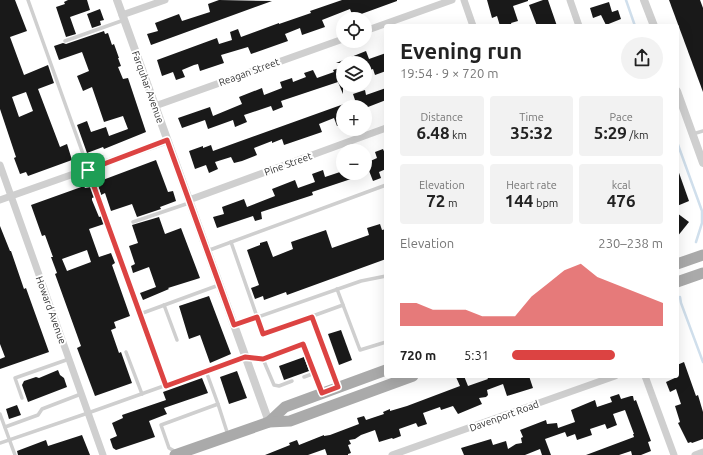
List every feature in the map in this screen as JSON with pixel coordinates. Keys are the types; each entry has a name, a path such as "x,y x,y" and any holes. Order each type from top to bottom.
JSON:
{"main road":[{"path":"679,263 703,254"},
{"path":"679,281 703,273"},
{"path":"269,422 285,407 384,371"},
{"path":"177,455 269,422 290,421 406,378"}],"street":[{"name":"Farquhar Avenue","path":"117,0 269,422"},
{"path":"123,17 164,0"},
{"path":"385,24 452,0"},
{"path":"464,0 472,24"},
{"path":"570,0 578,24"},
{"path":"644,0 653,24"},
{"path":"372,29 384,24"},
{"name":"Reagan Street","path":"155,106 336,41"},
{"path":"679,96 703,162"},
{"name":"Pine Street","path":"190,201 384,129"},
{"path":"0,200 88,170 167,140"},
{"name":"Howard Avenue","path":"0,165 103,455"},
{"name":"Davenport Road","path":"392,455 609,378"},
{"path":"646,378 674,455"},
{"path":"695,455 703,452"}],"lane":[{"path":"28,0 166,386"},
{"path":"65,41 123,17"},
{"path":"693,134 703,131"},
{"path":"207,251 384,186"},
{"path":"133,222 190,201"},
{"path":"231,242 263,334 343,305"},
{"path":"234,325 361,281 384,276"},
{"path":"140,314 219,285"},
{"path":"337,289 360,350 384,343"},
{"path":"164,305 177,340"},
{"path":"312,317 338,387"},
{"path":"0,443 245,357 263,359 303,344 322,393"},
{"path":"126,352 142,394"},
{"path":"22,398 15,378 69,359"},
{"path":"263,359 274,385 278,386 292,381"},
{"path":"206,371 229,436"},
{"path":"304,377 315,373"},
{"path":"5,427 38,415 42,409 81,394"},
{"path":"177,455 169,448 161,425 218,404"},
{"path":"0,414 1,421 5,427 15,455"}],"building":[{"path":"0,0 15,0 27,31 10,37 24,75 48,65 54,83 38,89 60,147 67,144 72,160 28,176 26,172 20,174 0,109","holes":["26,92 33,111 19,117 12,97"]},
{"path":"68,0 87,0 90,10 70,17 76,34 66,37 56,7 65,4 64,2"},
{"path":"219,0 272,1 151,45 147,34 158,31 155,23 179,14 182,21 210,12 208,4"},
{"path":"342,0 397,0 367,12 351,12 350,9 342,12 336,12 336,14 322,20 325,27 302,35 300,28 285,34 288,41 251,54 248,47 221,55 224,63 200,71 198,64 194,65 182,70 185,77 176,80 173,72 162,76 157,60 217,38 219,44 232,40 230,32 238,29 241,37 311,13 310,11"},
{"path":"487,0 528,0 513,6 518,21 511,24 499,24 497,16 492,18"},
{"path":"543,0 548,0 556,24 536,24 529,5"},
{"path":"669,0 700,0 703,8 703,92 679,24"},
{"path":"609,2 612,12 618,10 621,19 606,24 601,15 593,18 590,8"},
{"path":"100,9 104,20 100,21 101,25 92,28 87,14"},
{"path":"104,31 105,34 108,33 112,45 114,44 121,66 118,67 123,79 128,78 146,132 104,149 103,147 87,153 77,125 87,121 91,132 106,127 109,136 128,129 123,116 104,122 92,87 83,91 77,76 89,71 82,52 59,60 54,46 63,43 66,44"},
{"path":"366,51 368,56 354,56"},
{"path":"384,54 384,72 375,75 372,58"},
{"path":"336,69 336,83 281,101 283,107 273,111 271,106 244,115 247,122 235,127 233,120 208,129 205,120 182,128 178,118 210,107 213,116 242,104 239,97 262,88 264,95 282,88 280,82 292,78 293,82 306,77 304,73 313,70 317,78 334,72 333,70"},
{"path":"384,89 384,101 372,105 372,100 355,100 353,94 365,92 366,95"},
{"path":"336,107 336,123 334,118 319,124 322,132 284,145 282,139 272,143 272,141 254,148 257,155 242,161 234,163 231,157 215,162 218,169 209,173 206,165 195,169 189,151 211,145 213,151"},
{"path":"383,149 384,170 379,172 381,178 373,181 372,160 377,158 375,152"},
{"path":"156,160 168,192 173,191 176,201 160,207 161,209 137,217 132,204 111,211 105,193 101,195 98,185 101,184 100,181"},
{"path":"323,170 325,177 336,173 336,180 348,180 312,192 313,195 261,212 262,219 255,221 253,216 217,228 213,217 224,214 222,207 244,199 247,207 275,196 272,189 295,180 298,188 315,182 312,174"},
{"path":"679,173 689,201 679,205"},
{"path":"84,186 85,188 91,187 95,197 92,198 92,200 99,217 102,216 104,224 89,229 99,257 111,253 115,263 112,265 130,316 114,322 116,328 111,330 132,383 95,396 77,348 81,346 55,274 57,273 51,257 53,257 45,235 42,236 31,205","holes":["87,250 91,262 67,271 62,259"]},
{"path":"679,214 689,222 679,234"},
{"path":"159,217 165,234 181,228 200,278 168,288 169,289 143,300 140,293 156,287 149,267 133,273 131,266 135,264 129,246 138,243 132,225"},
{"path":"380,224 382,230 384,230 384,260 287,295 286,292 264,300 263,296 255,299 251,288 259,285 247,250 267,241 273,257 293,249 291,242 326,230 332,248 369,235 367,228"},
{"path":"0,226 11,251 24,289 26,288 49,352 0,369 0,359 5,357 0,344"},
{"path":"209,296 231,354 210,363 200,335 189,339 179,306"},
{"path":"341,330 352,360 339,365 328,334"},
{"path":"304,357 309,371 284,380 279,366"},
{"path":"684,362 696,396 698,395 703,412 703,439 692,443 688,443 678,423 680,422 675,406 681,404 676,389 670,392 666,382 675,378 679,378 679,364"},
{"path":"58,370 60,375 64,378 67,387 28,402 22,385 24,381 36,377 39,378"},
{"path":"237,371 247,398 229,404 220,377"},
{"path":"202,378 208,393 164,408 167,414 149,421 155,437 116,450 113,448 110,439 117,436 112,423 123,418 122,415 166,400 163,392"},
{"path":"456,378 465,378 468,386 488,378 530,378 533,388 507,396 503,384 487,390 488,395 486,397 479,398 482,404 458,414 453,406 441,410 440,407 423,413 427,424 418,427 416,423 399,429 401,436 393,439 379,442 375,430 361,435 355,439 349,440 351,444 348,445 351,453 348,455 327,455 325,449 308,455 265,455 290,445 289,443 297,440 299,445 359,424 357,418 364,416 366,420 384,414 383,412 390,409 390,411 407,406 460,386"},
{"path":"619,394 621,399 633,396 634,401 636,400 651,441 648,442 651,451 641,455 632,455 631,451 619,455 586,455 634,437 625,410 613,414 617,425 607,429 605,424 590,429 592,435 577,440 575,434 567,437 565,432 545,439 551,455 542,455 540,449 525,455 464,455 461,448 491,439 493,445 506,441 508,449 516,444 522,443 521,438 523,437 520,430 546,420 547,424 557,423 558,428 575,422 571,410 595,400 597,407 612,402 610,397"},
{"path":"17,405 21,415 9,419 6,409"},
{"path":"82,435 90,455 18,455 17,451 46,440 48,446"}],"waterway":[{"path":"626,0 634,24"},
{"path":"679,148 702,211 702,223 696,242"},
{"path":"680,297 703,362"}],"route":[{"path":"167,140 234,325 257,317 263,334 312,317 338,387 322,393 303,344 263,359 245,357 166,386 88,170 167,140"}]}
